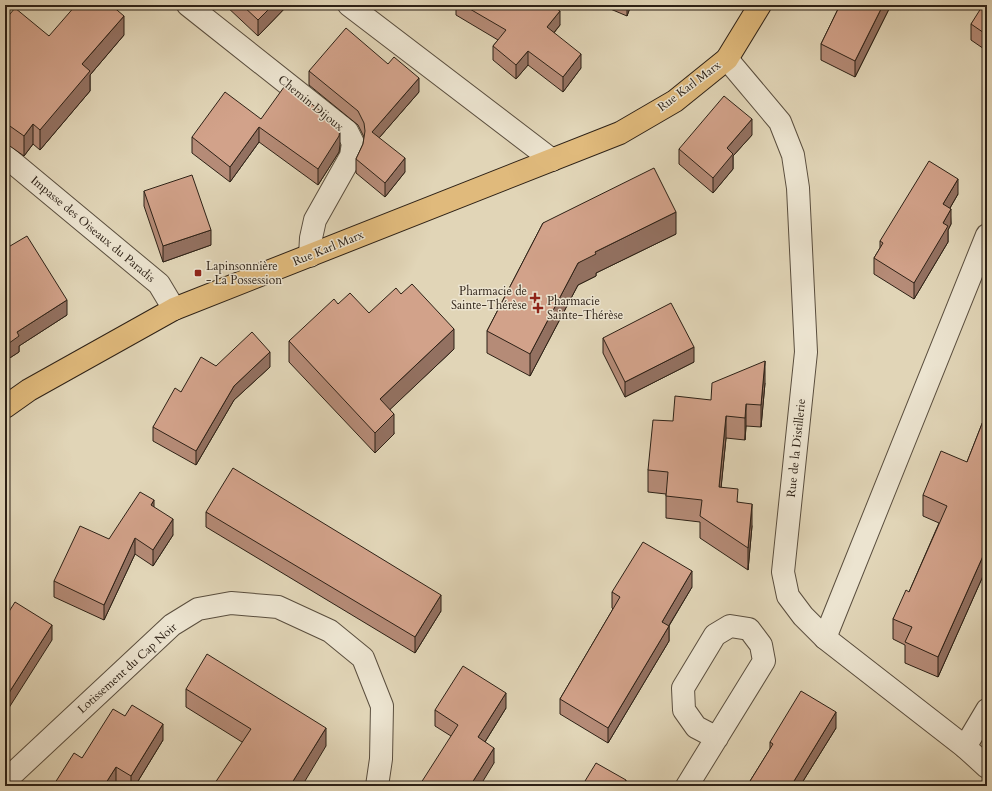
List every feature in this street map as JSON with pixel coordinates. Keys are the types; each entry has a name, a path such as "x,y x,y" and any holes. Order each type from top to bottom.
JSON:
{"main road":[{"name":"Rue Karl Marx","path":"5,407 29,390 174,309 627,129 675,101 726,58 760,5"}],"street":[{"name":"Chemin Dijoux","path":"188,5 347,131 350,137 352,142 351,156 315,220 311,238 310,256"},
{"path":"349,5 552,160"},
{"name":"Rue de la Distillerie","path":"726,58 780,122 793,155 798,188 806,352 783,572 788,596 803,616 825,638 966,747 987,767"},
{"name":"Impasse des Oiseaux du Paradis","path":"5,156 160,284 174,309"},
{"path":"825,638 987,235"},
{"name":"Lotissement du Cap Noir","path":"5,781 172,626 198,609 231,603 278,607 330,631 363,658 382,706 381,758 377,786"},
{"path":"687,786 717,738 764,660 761,645 749,629 730,626 715,636 683,688 684,710 696,727 717,738"},
{"path":"966,747 987,710"}],"building":[{"path":"76,5 111,5 124,16 82,64 90,71 40,130 33,124 24,136 5,124 5,20 15,8 49,36"},
{"path":"242,5 273,5 258,20"},
{"path":"463,5 550,5 560,11 547,27 581,54 563,77 528,51 516,65 493,46 506,30"},
{"path":"840,5 883,5 855,61 821,44"},
{"path":"983,5 987,5 987,35 971,24"},
{"path":"346,28 388,64 394,57 419,78 372,132 405,158 385,183 356,159 363,144 365,131 364,123 358,111 309,71"},
{"path":"284,87 291,92 293,89 337,124 340,129 339,136 318,169 259,127 230,167 192,137 225,92 261,119"},
{"path":"724,96 752,119 727,148 733,154 713,178 679,149"},
{"path":"5,152 9,156 5,161"},
{"path":"929,161 958,179 943,204 951,209 943,223 948,226 914,283 874,258 883,243 880,241"},
{"name":"Pharmacie Sainte-Thérèse","path":"654,168 676,212 595,252 596,254 578,263 530,354 487,331 543,223"},
{"path":"192,175 211,230 163,246 144,191"},
{"path":"27,236 67,300 17,332 19,336 5,346 5,269 9,267 5,260 5,249"},
{"path":"412,284 454,329 380,399 394,414 375,433 289,341 334,299 338,304 350,293 369,313 396,288 401,294"},
{"path":"671,303 694,347 625,382 603,338"},
{"path":"252,332 270,352 234,386 196,451 153,427 175,388 181,392 201,357 216,366"},
{"path":"765,361 761,405 746,404 745,418 726,416 719,487 738,489 737,502 752,504 748,548 700,516 702,500 666,496 668,472 648,470 653,420 673,421 675,396 711,400 712,383"},
{"path":"987,411 987,557 983,556 938,657 905,642 912,627 893,619 906,590 909,592 947,506 923,495 941,451 967,462"},
{"path":"233,468 441,595 415,637 206,512"},
{"path":"140,492 154,500 151,505 173,519 153,550 135,538 104,605 54,581 80,526 109,539"},
{"path":"643,542 692,571 662,622 669,626 608,728 560,699 620,597 612,592"},
{"path":"15,602 52,625 5,699 5,618"},
{"path":"207,654 326,728 290,786 213,786 251,729 186,689"},
{"path":"463,666 506,693 478,737 494,748 470,786 419,786 458,725 435,710"},
{"path":"801,691 836,712 791,786 747,786 773,744 770,742"},
{"path":"132,705 163,724 131,776 116,767 104,786 53,786 74,753 82,758 113,709 125,716"},
{"path":"596,763 626,780 622,786 582,786"}],"place":[{"name":"Lapinsonnière - La Possession","path":"198,273"},
{"name":"Pharmacie de Sainte-Thérèse","path":"535,298"},
{"name":"Pharmacie Sainte-Thérèse","path":"538,308"}]}
